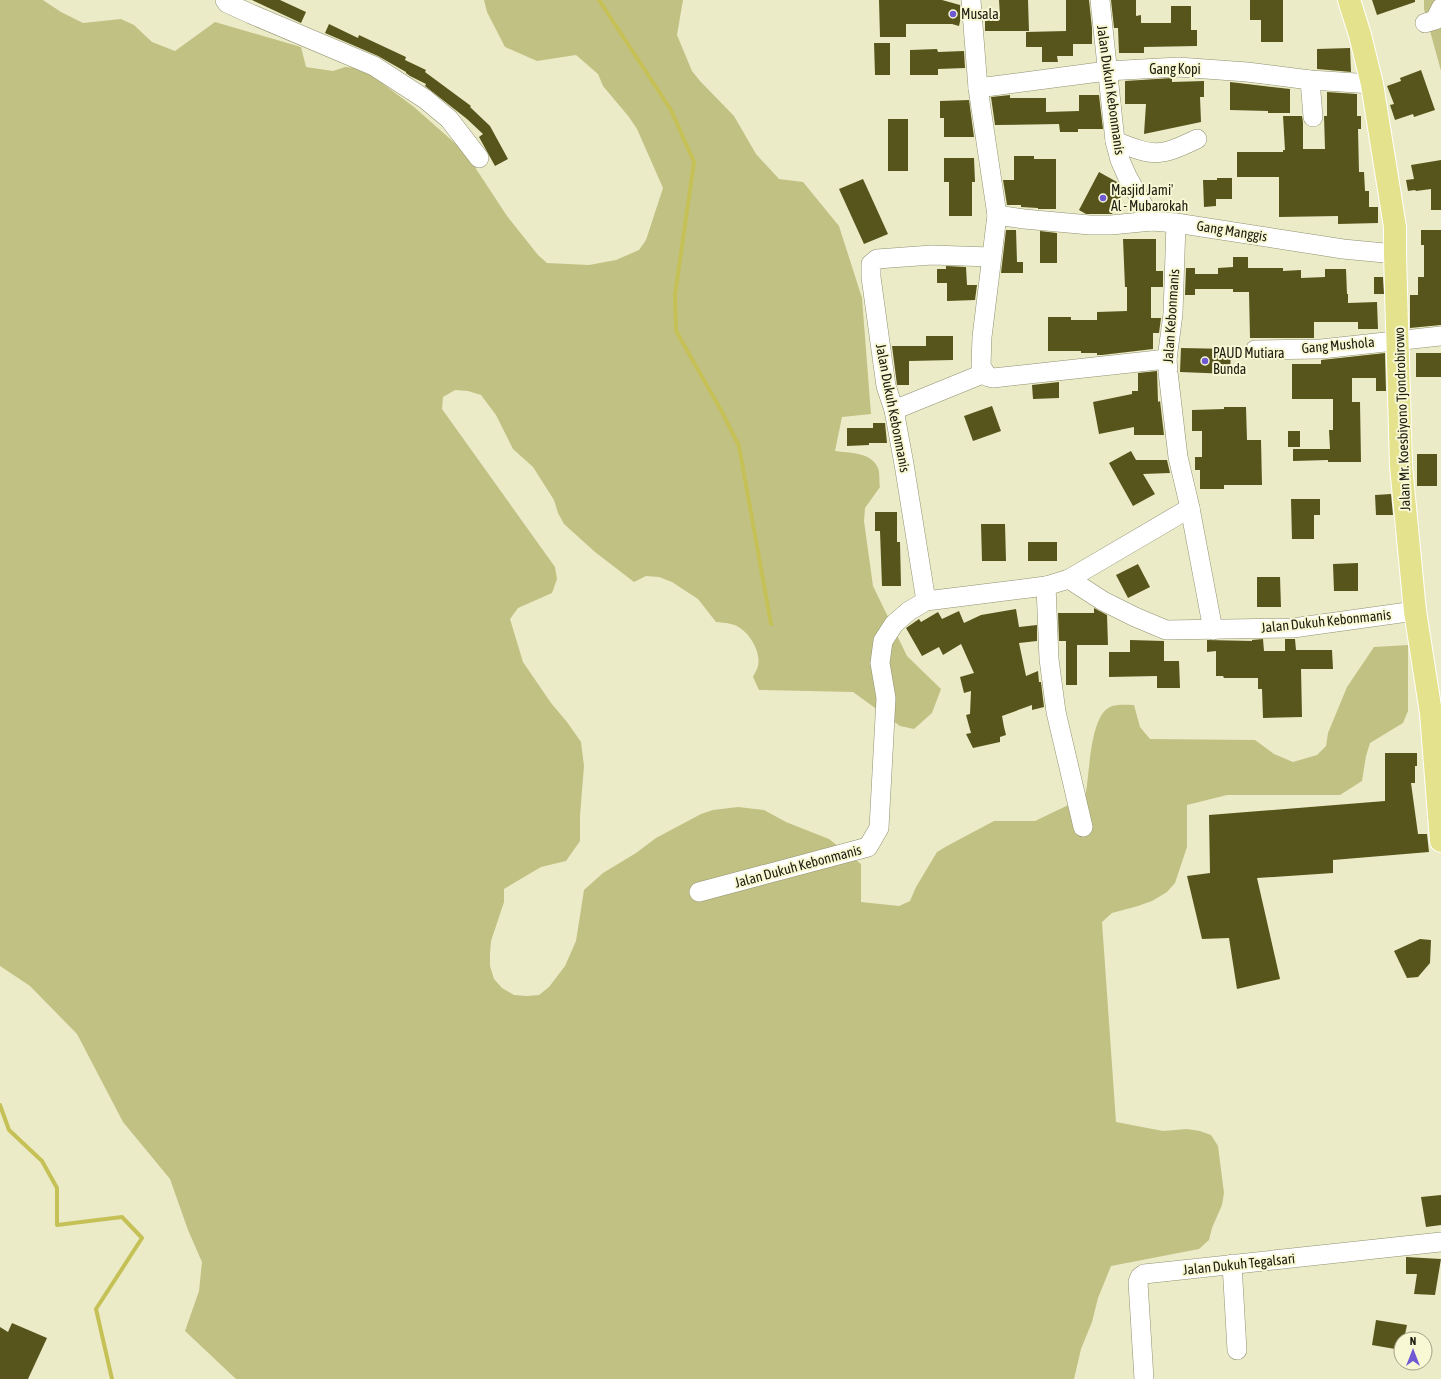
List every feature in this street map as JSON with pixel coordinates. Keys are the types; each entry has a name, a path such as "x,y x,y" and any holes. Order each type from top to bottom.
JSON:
{"main road":[{"name":"Jalan Mr. Koesbiyono Tjondrobirowo","path":"1349,0 1360,35 1372,84 1396,227 1395,254 1401,466 1415,612 1436,714 1441,841"}],"street":[{"path":"225,0 227,3 251,14 374,66 425,99 449,119 479,158"},
{"path":"972,0 978,88 997,215 982,337 981,366 988,377 993,378 1167,359"},
{"name":"Jalan Dukuh Kebonmanis","path":"1100,0 1115,141 1120,160 1127,176 1152,221"},
{"path":"1425,23 1435,20 1441,8"},
{"name":"Gang Kopi","path":"978,88 1107,72 1178,67 1247,72 1310,80 1372,84"},
{"path":"1310,80 1313,117"},
{"path":"1115,141 1140,151 1154,154 1172,150 1197,139"},
{"name":"Gang Manggis","path":"997,215 1031,220 1090,225 1111,225 1152,221 1176,223 1343,249 1395,254"},
{"name":"Jalan Kebonmanis","path":"1176,223 1173,314 1167,359 1178,457 1190,508"},
{"name":"Jalan Dukuh Kebonmanis","path":"926,601 904,464 894,410 885,378 871,277 871,264 877,259 932,255 991,257"},
{"name":"Gang Mushola","path":"1255,350 1321,349 1441,336"},
{"path":"894,410 985,373"},
{"path":"1190,508 1213,630"},
{"name":"Jalan Dukuh Kebonmanis","path":"699,892 868,847 879,828 882,741 886,698 880,663 883,641 894,624 909,612 926,601 1046,586 1069,579 1190,508"},
{"name":"Jalan Dukuh Kebonmanis","path":"1069,579 1103,601 1166,630 1293,628 1415,612"},
{"path":"1046,586 1049,659 1056,712 1083,827"},
{"name":"Jalan Dukuh Tegalsari","path":"1144,1379 1138,1282 1140,1277 1144,1274 1441,1242"},
{"path":"1232,1264 1237,1350"}],"shaded area":[{"path":"0,0 43,0 61,12 83,23 121,19 134,25 152,42 175,51 215,22 301,47 306,67 333,71 345,67 356,68 367,72 414,107 465,152 507,216 538,255 547,263 589,265 616,260 639,250 646,240 663,188 637,129 603,86 598,74 576,55 537,61 505,47 487,12 484,0 683,0 677,35 692,71 734,116 756,154 779,179 803,182 839,226 862,298 871,414 842,417 835,451 865,456 871,459 878,468 880,487 865,508 864,521 873,586 907,656 941,689 932,713 914,729 900,726 853,692 759,690 753,677 759,661 757,650 744,631 735,625 716,622 698,599 672,582 659,577 646,576 634,582 595,552 564,524 558,513 554,500 533,467 513,449 496,415 481,395 468,391 455,390 443,397 442,409 555,567 557,579 552,593 518,608 510,619 523,662 551,703 581,742 584,766 580,816 580,841 566,861 541,867 504,889 504,902 491,941 490,966 494,979 502,988 514,995 539,995 549,987 565,966 576,941 584,890 603,873 636,853 656,838 701,814 713,810 738,807 764,810 786,822 829,839 861,864 861,902 899,906 910,901 916,887 937,852 947,846 994,821 1035,821 1085,797 1094,734 1103,713 1110,707 1118,705 1134,705 1140,727 1150,739 1255,740 1274,754 1293,762 1317,755 1326,746 1328,733 1347,687 1374,647 1408,645 1408,711 1403,723 1370,743 1366,756 1362,781 1340,795 1227,795 1187,805 1187,847 1175,883 1167,892 1152,901 1112,913 1102,922 1116,1122 1163,1131 1187,1129 1200,1131 1211,1135 1218,1146 1224,1193 1222,1205 1212,1228 1209,1240 1199,1249 1111,1266 1098,1298 1092,1322 1081,1349 1074,1379 236,1379 185,1331 199,1291 202,1262 188,1230 170,1179 123,1122 77,1034 30,986 0,966"},
{"path":"1424,0 1441,0 1441,71 1424,9"}],"building":[{"path":"252,0 280,0 306,12 301,23"},
{"path":"879,0 942,0 960,5 961,17 959,26 952,24 906,24 906,37 880,37"},
{"path":"999,0 1028,0 1029,31 985,31 985,16 1000,16"},
{"path":"1066,0 1089,0 1092,44 1073,44 1073,56 1057,56 1058,62 1042,62 1042,47 1026,47 1026,32 1066,31"},
{"path":"1111,0 1136,0 1136,16 1141,15 1141,23 1171,23 1171,6 1191,6 1191,30 1197,30 1197,46 1144,47 1144,53 1119,53 1118,28 1114,28"},
{"path":"1250,0 1283,0 1283,42 1261,42 1261,20 1250,20"},
{"path":"1372,0 1415,0 1415,2 1377,15"},
{"path":"329,24 358,38 359,35 406,57 405,60 426,70 425,72 471,106 470,107 490,126 508,159 495,166 479,137 483,134 467,119 425,86 426,84 378,56 325,33"},
{"path":"874,43 890,43 890,75 875,75"},
{"path":"1350,48 1351,72 1317,69 1317,49"},
{"path":"937,49 938,52 964,51 965,68 938,69 938,75 910,75 910,50"},
{"path":"1421,70 1435,110 1414,117 1413,114 1395,120 1390,105 1394,104 1387,86 1401,81 1400,78"},
{"path":"1172,78 1172,82 1204,81 1204,97 1200,97 1201,122 1144,134 1146,104 1125,104 1125,81"},
{"path":"1230,82 1290,89 1290,113 1230,110"},
{"path":"1327,92 1357,94 1357,116 1361,116 1361,129 1358,129 1359,172 1364,172 1365,191 1369,191 1369,207 1378,207 1378,223 1338,224 1338,216 1279,217 1279,177 1237,177 1237,152 1283,152 1283,150 1285,150 1283,116 1302,116 1303,149 1325,149 1324,116 1327,116"},
{"path":"1010,95 1010,98 1046,98 1046,112 1079,111 1079,95 1099,95 1103,129 1078,129 1078,132 1060,132 1059,124 995,125 991,97"},
{"path":"969,100 974,137 944,137 944,118 940,118 940,101"},
{"path":"888,119 908,119 908,171 888,171"},
{"path":"1014,156 1034,156 1034,159 1056,159 1056,209 1038,209 1021,207 1021,205 1007,205 1003,180 1014,180"},
{"path":"944,158 974,158 975,182 972,182 972,216 949,216 949,182 944,182"},
{"path":"1441,160 1441,210 1431,210 1431,189 1408,191 1406,180 1414,179 1411,165"},
{"name":"Masjid Jami' Al - Mubarokah","path":"1099,172 1117,182 1123,192 1112,214 1086,214 1079,210"},
{"path":"1217,178 1232,178 1232,199 1216,199 1216,206 1204,207 1203,180 1217,180"},
{"path":"863,179 888,234 864,244 839,189"},
{"path":"1006,230 1016,230 1017,262 1023,262 1023,273 1001,273"},
{"path":"1421,230 1441,230 1441,325 1410,328 1410,295 1418,295 1418,277 1424,277 1424,245 1421,245"},
{"path":"1040,231 1057,233 1057,263 1040,263"},
{"path":"1123,239 1156,239 1156,271 1163,271 1163,287 1151,287 1151,318 1161,318 1159,333 1153,333 1153,349 1102,355 1097,355 1097,353 1081,353 1081,351 1048,351 1048,317 1071,317 1071,320 1097,320 1097,312 1127,311 1127,287 1125,287"},
{"path":"1233,257 1248,257 1248,268 1283,268 1283,271 1301,270 1301,278 1325,277 1325,269 1346,269 1348,303 1377,302 1378,329 1358,329 1358,322 1314,322 1314,338 1250,338 1249,292 1233,292 1233,289 1195,289 1195,295 1185,295 1186,268 1195,268 1195,274 1218,274 1218,268 1233,267"},
{"path":"946,266 966,267 967,285 977,285 975,300 947,301 947,283 937,283 937,269 946,269"},
{"path":"1374,277 1383,277 1384,294 1374,294"},
{"path":"926,336 953,336 953,360 909,361 909,385 897,385 892,346 926,346"},
{"name":"PAUD Mutiara Bunda","path":"1181,348 1231,349 1230,374 1180,372"},
{"path":"1385,353 1386,391 1376,391 1376,378 1352,378 1352,402 1360,402 1361,462 1328,462 1328,460 1293,461 1293,449 1330,449 1329,430 1333,430 1333,399 1292,399 1292,364 1321,364 1321,360"},
{"path":"1416,353 1441,353 1441,377 1416,377"},
{"path":"1157,371 1158,402 1160,401 1164,435 1134,435 1134,427 1099,434 1093,402 1132,394 1132,391 1138,391 1138,373"},
{"path":"1059,382 1059,398 1033,399 1032,385"},
{"path":"992,406 1001,431 973,441 964,416"},
{"path":"1224,407 1246,407 1247,440 1261,440 1262,485 1224,485 1224,489 1200,489 1200,470 1195,470 1195,457 1202,457 1202,431 1192,431 1192,410 1224,409"},
{"path":"873,423 885,423 887,443 869,443 869,445 847,446 847,428 873,428"},
{"path":"1288,431 1300,431 1300,447 1288,447"},
{"path":"1131,451 1136,460 1167,460 1170,473 1143,474 1155,494 1133,506 1109,463"},
{"path":"1417,454 1437,454 1437,486 1417,486"},
{"path":"1391,494 1393,515 1376,515 1375,495"},
{"path":"1291,499 1320,499 1320,515 1314,515 1314,539 1292,539"},
{"path":"875,512 897,512 897,542 900,542 901,586 882,586 880,531 875,531"},
{"path":"981,524 1005,524 1006,561 982,561"},
{"path":"1028,542 1057,542 1057,561 1028,561"},
{"path":"1358,563 1358,591 1334,591 1333,564"},
{"path":"1138,564 1150,587 1128,598 1116,575"},
{"path":"1257,577 1280,577 1281,607 1257,607"},
{"path":"1094,608 1107,615 1108,645 1077,645 1077,685 1066,685 1066,641 1059,641 1058,613 1094,613"},
{"path":"1016,609 1019,627 1037,625 1037,641 1019,643 1026,676 1038,671 1044,707 1032,710 1032,705 1002,716 1006,735 1000,737 1000,742 973,748 966,734 971,733 966,715 970,714 971,691 964,693 960,677 974,673 961,644 943,655 939,647 922,656 906,628 919,619 921,622 938,612 942,619 959,611 964,623 981,615"},
{"path":"1263,639 1264,651 1285,651 1285,639 1295,639 1296,650 1332,650 1333,669 1301,669 1302,717 1263,718 1262,689 1258,689 1258,678 1224,678 1223,676 1216,676 1216,651 1207,652 1207,640 1252,641"},
{"path":"1130,640 1164,641 1164,661 1179,661 1180,688 1157,688 1157,676 1109,677 1109,652 1130,652"},
{"path":"1385,753 1417,753 1415,783 1411,783 1418,834 1427,834 1429,852 1333,860 1333,873 1257,878 1280,979 1237,989 1229,938 1202,939 1187,876 1210,873 1209,815 1385,801"},
{"path":"1420,939 1431,940 1430,963 1418,977 1407,978 1394,951"},
{"path":"1441,1195 1441,1225 1426,1227 1421,1197"},
{"path":"1406,1257 1441,1259 1435,1295 1414,1294 1417,1274 1406,1274"},
{"path":"1376,1320 1407,1325 1406,1331 1393,1331 1393,1349 1372,1345"},
{"path":"12,1323 47,1338 28,1379 0,1379 0,1327 8,1332"}],"waterway":[{"path":"599,0 671,110 694,162 675,295 676,331 722,412 739,446 771,624"},
{"path":"0,1105 9,1130 42,1161 57,1188 57,1225 122,1217 142,1238 96,1309 112,1379"}],"place":[{"name":"Musala","path":"953,14"},
{"name":"Masjid Jami' Al - Mubarokah","path":"1103,198"},
{"name":"PAUD Mutiara Bunda","path":"1205,361"}]}
